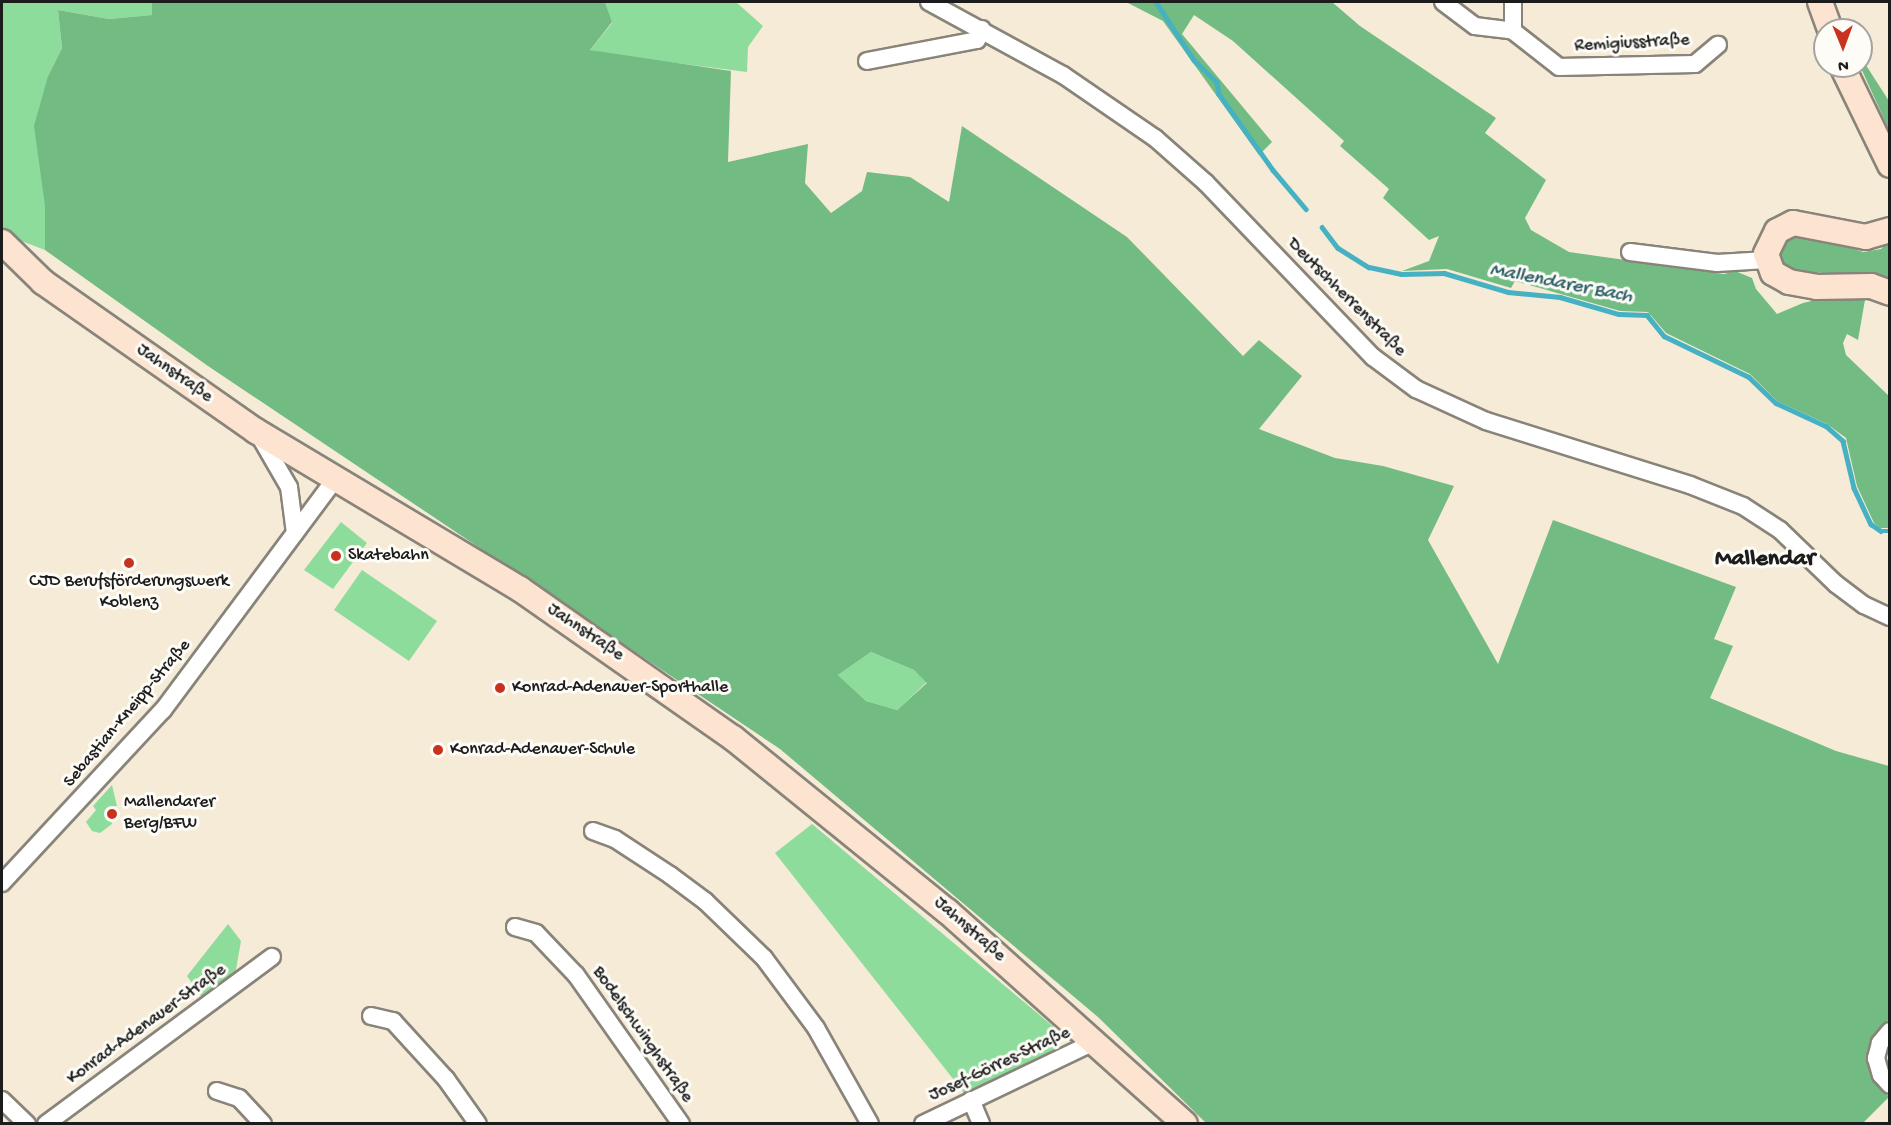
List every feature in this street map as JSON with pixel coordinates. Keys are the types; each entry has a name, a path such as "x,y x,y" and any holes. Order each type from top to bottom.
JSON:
{"street":[{"name":"Deutschherrenstraße","path":"929,2 1063,75 1155,138 1206,183 1373,357 1416,389 1486,421 1690,485 1743,507 1780,530 1836,584 1864,605 1890,617"},
{"path":"1443,2 1475,26 1513,31 1513,2"},
{"path":"1820,2 1826,18"},
{"path":"867,61 977,40 982,29"},
{"name":"Remigiusstraße","path":"1513,31 1551,63 1568,67 1695,64 1718,45"},
{"path":"1848,78 1890,165"},
{"path":"1890,230 1866,237 1793,223 1776,231 1768,245 1767,260 1773,273 1789,282 1817,287 1870,286 1890,293"},
{"name":"Jahnstraße","path":"2,242 50,287 256,431 520,589 733,738 947,911 1185,1124"},
{"path":"1630,252 1717,263 1767,260"},
{"path":"256,431 289,487 295,534"},
{"name":"Sebastian-Kneipp-Straße","path":"2,883 163,710 336,478"},
{"path":"593,831 615,839 670,875 705,902 764,958 816,1028 870,1124"},
{"name":"Bodelschwinghstraße","path":"515,927 536,933 576,975 681,1124"},
{"name":"Konrad-Adenauer-Straße","path":"46,1124 272,957"},
{"path":"371,1017 393,1021 446,1078 478,1124"},
{"path":"1890,1031 1880,1043 1876,1058 1881,1075 1890,1085"},
{"name":"Josef-Görres-Straße","path":"923,1124 1094,1042"},
{"path":"217,1091 239,1098 263,1124"},
{"path":"2,1100 27,1124"},
{"path":"971,1100 981,1124"}],"green space":[{"path":"2,2 152,2 153,15 109,19 58,10 62,48 48,76 45,250 8,236 2,227"},
{"path":"152,2 605,2 612,22 590,50 731,71 728,162 808,144 805,183 831,213 862,191 867,172 910,177 949,202 962,126 1127,237 1243,356 1259,340 1302,376 1259,429 1335,458 1383,466 1454,486 1428,540 1498,664 1553,520 1736,587 1714,639 1733,646 1710,698 1836,751 1889,766 1889,1019 1874,1036 1867,1057 1873,1078 1889,1097 1862,1124 1206,1123 1098,1017 780,749 208,366 45,250 45,206 34,126 48,76 62,48 58,10 109,19 152,15","holes":["871,652 914,670 927,683 897,710 866,701 838,675"]},
{"path":"605,2 736,2 763,26 748,47 747,72 621,56 590,50 612,23"},
{"path":"1126,2 1332,2 1360,26 1496,118 1485,133 1546,180 1525,218 1531,230 1569,252 1724,274 1735,271 1752,278 1756,289 1777,314 1803,303 1849,292 1866,294 1858,340 1847,334 1843,343 1846,355 1889,396 1889,528 1880,528 1874,523 1857,486 1846,438 1827,424 1777,401 1750,374 1666,333 1648,312 1620,311 1515,281 1511,288 1447,269 1402,271 1429,261 1439,236 1429,240 1383,198 1389,189 1340,146 1344,141 1233,41 1194,15 1182,34 1272,142 1259,155 1163,21"},
{"path":"1873,76 1889,101 1889,130 1865,78 1873,78"},
{"path":"1811,234 1863,252 1881,249 1889,241 1889,283 1867,277 1789,270 1779,257 1780,245 1791,235"},
{"name":"Skatebahn","path":"341,522 367,543 333,589 304,570"},
{"path":"362,570 437,621 409,661 334,610"},
{"path":"871,652 914,670 927,682 897,710 866,701 838,675"},
{"path":"112,785 117,806 108,809 112,824 100,833 92,831 86,822 96,810 93,806"},
{"path":"812,824 1055,1028 1060,1040 1053,1051 965,1094 775,853"},
{"path":"228,924 241,941 235,975 204,1000 187,976"}],"waterway":[{"name":"Mallendarer Bach","path":"1156,2 1194,60 1217,82 1219,94 1273,170 1306,209"},
{"name":"Mallendarer Bach","path":"1322,227 1338,248 1369,267 1401,274 1444,273 1508,292 1560,297 1619,314 1647,315 1664,336 1749,377 1776,403 1826,426 1843,441 1854,488 1871,524 1881,531 1890,531"}],"place":[{"name":"Skatebahn","path":"336,556"},
{"name":"CJD Berufsförderungswerk Koblenz","path":"129,563"},
{"name":"Konrad-Adenauer-Sporthalle","path":"500,688"},
{"name":"Konrad-Adenauer-Schule","path":"438,750"},
{"name":"Mallendarer Berg/BFW","path":"112,814"}],"district":[{"name":"Mallendar","path":"1765,560"}]}
